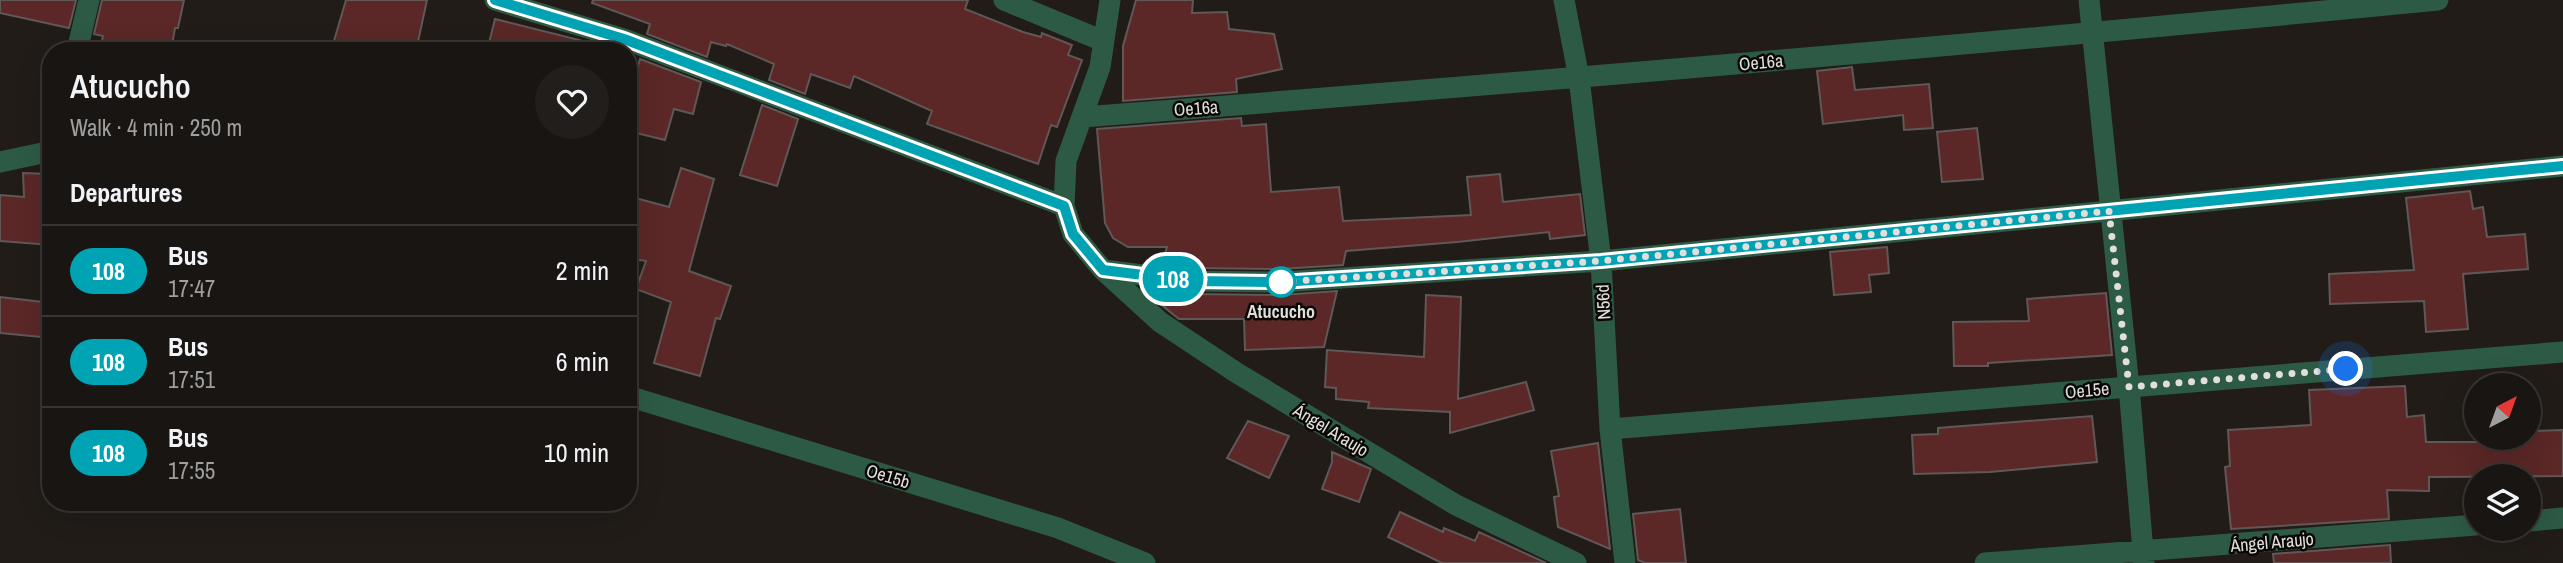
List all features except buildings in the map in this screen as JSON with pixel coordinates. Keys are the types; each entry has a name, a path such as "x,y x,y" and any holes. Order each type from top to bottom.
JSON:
{"street":[{"path":"79,42 89,0"},
{"path":"495,0 632,42"},
{"path":"1004,0 1103,41"},
{"path":"637,44 1064,206 1066,161 1100,67 1110,0"},
{"name":"N56d","path":"1564,0 1579,78 1601,261 1610,429 1625,563"},
{"path":"2089,0 2129,387 2143,557"},
{"name":"Oe16a","path":"1083,117 1579,78 2438,0"},
{"path":"0,162 42,154"},
{"path":"1103,270 1191,281 1281,282 1601,261 2563,166"},
{"name":"Ángel Araujo","path":"1064,206 1073,234 1103,270 1160,322 1237,373 1456,505 1576,563"},
{"name":"Oe15e","path":"1610,429 2563,352"},
{"name":"Oe15b","path":"637,399 1058,528 1145,563"},
{"path":"2541,520 2563,518"},
{"name":"Ángel Araujo","path":"1985,563 2143,557 2464,526"}],"bus line":[{"name":"108","path":"495,0 632,42"},
{"name":"108","path":"637,44 1064,206 1073,234 1103,270 1191,281 1281,282 1601,261 2563,166"}],"place":[{"name":"Atucucho","path":"1281,282"}],"route":[{"path":"1281,282 1601,261 2109,211 2129,387 2346,369"}]}
